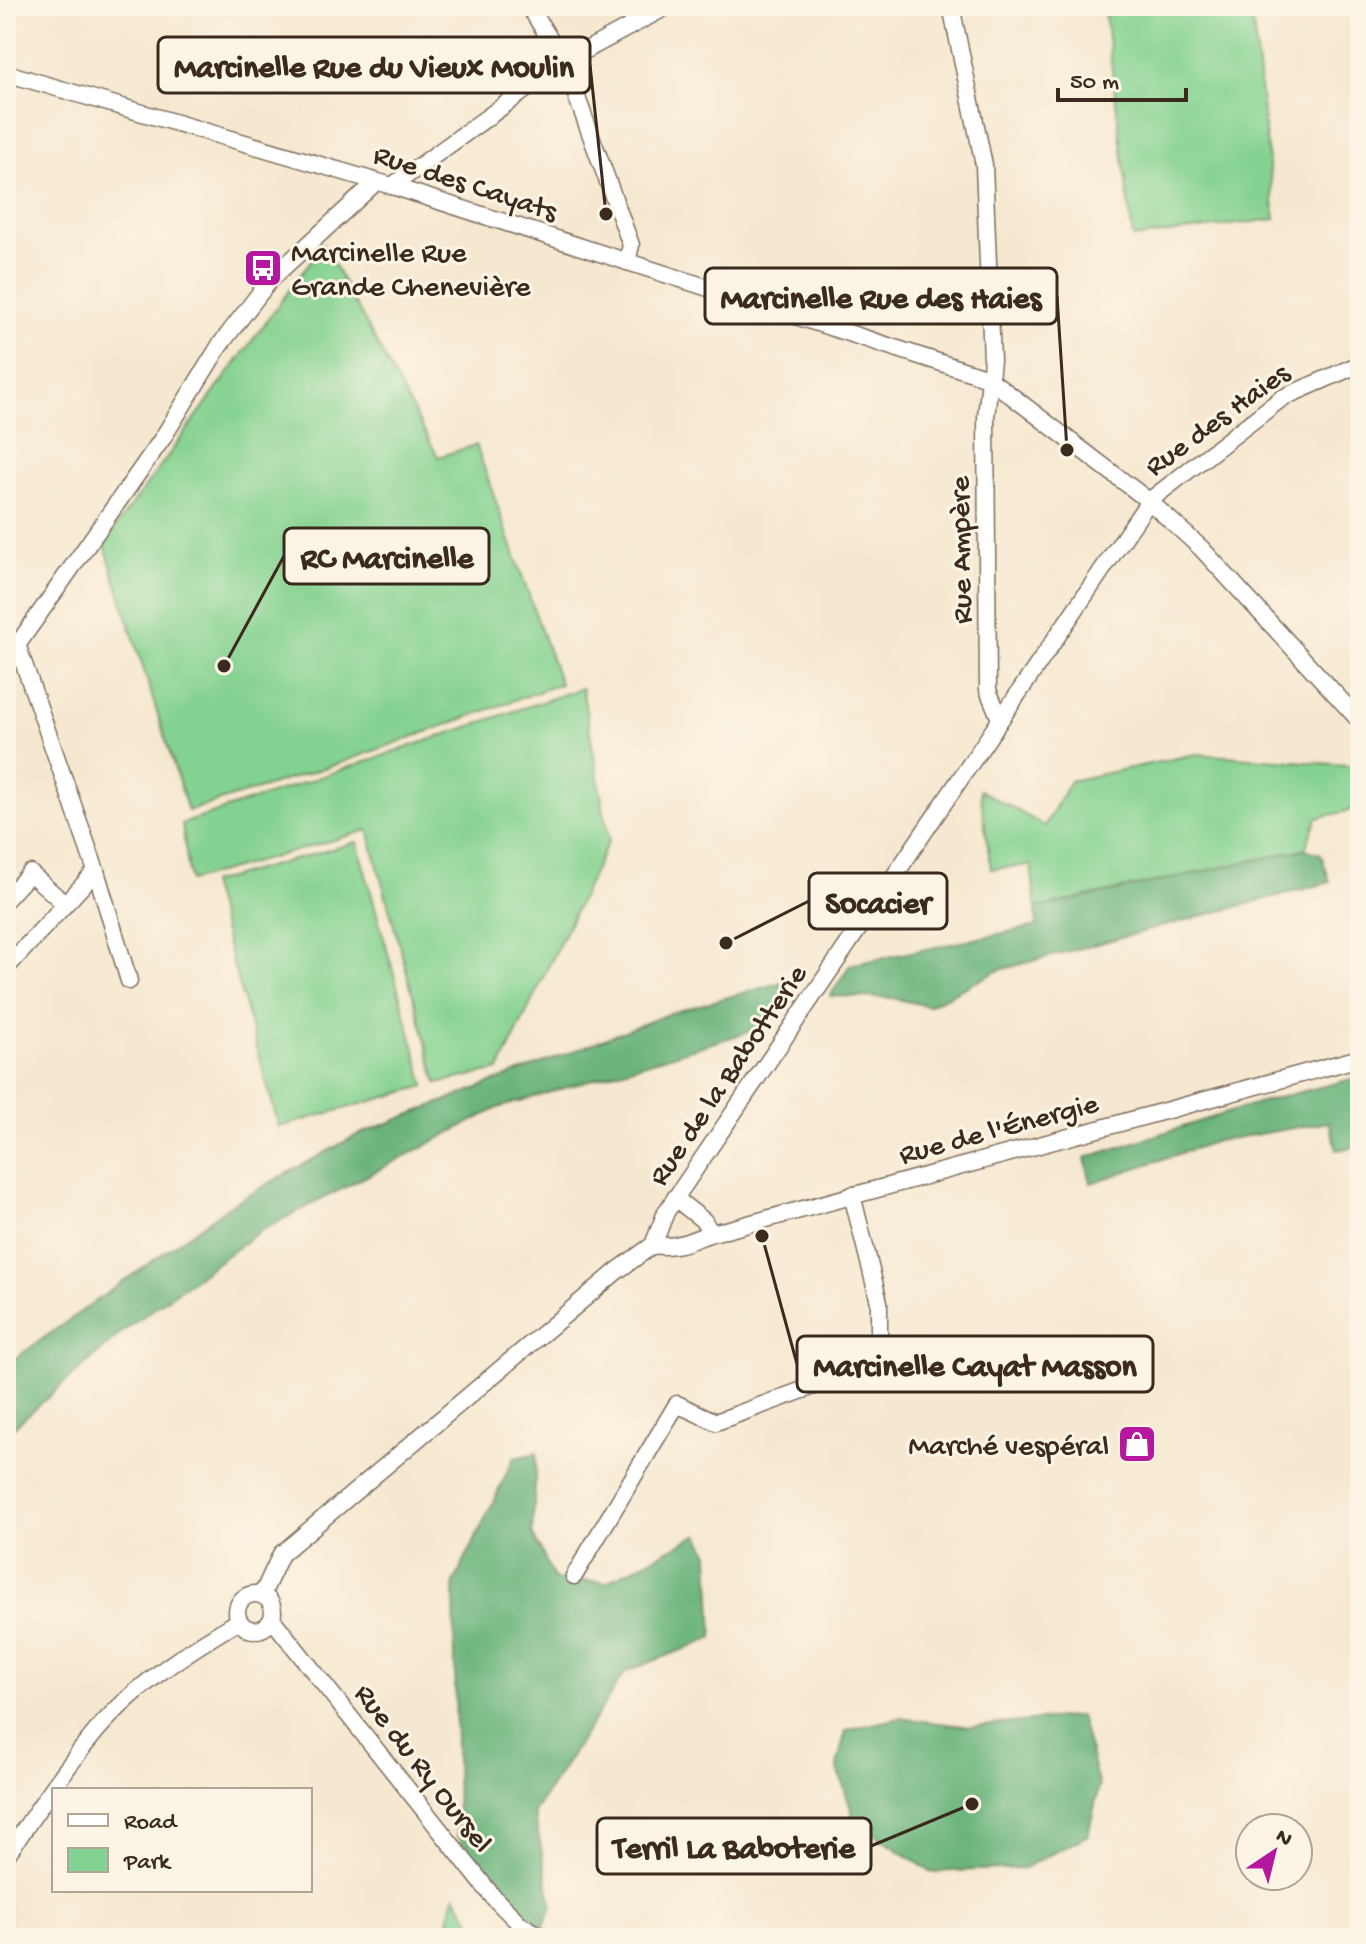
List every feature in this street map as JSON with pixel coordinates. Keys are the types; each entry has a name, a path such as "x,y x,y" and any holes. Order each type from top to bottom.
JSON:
{"street":[{"path":"529,6 564,62 631,245 627,262"},
{"path":"6,661 162,439 236,324 303,246 384,184 564,62 668,6"},
{"name":"Rue Ampère","path":"951,6 984,165 992,343 988,378 988,690 1000,719"},
{"name":"Rue des Cayats","path":"6,73 384,184 988,378 1149,501 1201,548 1360,721"},
{"name":"Rue des Haies","path":"1149,501 1282,398 1360,364"},
{"name":"Rue de la Babotterie","path":"653,1245 660,1221 675,1198 1149,501"},
{"path":"18,647 96,871 129,981"},
{"path":"6,968 96,871"},
{"path":"6,899 30,873 65,904"},
{"name":"Rue de l'Énergie","path":"653,1245 686,1244 709,1230 726,1230 1360,1058"},
{"path":"574,1576 677,1404 716,1422 879,1362 879,1302 852,1195"},
{"path":"675,1198 697,1214 709,1230"},
{"path":"262,1595 281,1554 606,1280 653,1245"},
{"path":"250,1594 262,1595 272,1607 272,1619 257,1630 245,1627 237,1613 240,1601 250,1594"},
{"name":"Rue du Ry Oursel","path":"272,1619 494,1898 521,1925 545,1938"},
{"path":"54,1788 89,1739 110,1716 202,1643 239,1621"},
{"path":"6,1856 52,1791"}],"green space":[{"path":"1104,6 1251,6 1275,219 1133,238"},
{"path":"323,244 438,457 476,445 560,684 337,764 188,811 104,543"},
{"path":"582,688 609,840 499,1070 437,1083 368,830 190,881 182,824"},
{"path":"1196,754 1360,766 1360,808 1317,818 1305,849 1036,908 1031,865 991,869 980,790 1045,826 1070,781"},
{"path":"357,842 425,1086 279,1127 210,883"},
{"path":"1305,849 1321,854 1330,882 999,970 928,1006 892,998 830,996 850,965 1037,926 1036,908"},
{"path":"804,976 765,1027 498,1108 260,1231 127,1328 6,1434 6,1365 232,1204 355,1136 671,1013"},
{"path":"1360,1077 1360,1146 1337,1150 1329,1122 1217,1141 1091,1183 1085,1158 1261,1102"},
{"path":"537,1453 532,1533 555,1580 607,1582 699,1534 709,1554 713,1638 625,1672 534,1812 552,1907 543,1928 499,1894 457,1835 454,1583 514,1458"},
{"path":"1080,1716 1099,1786 1088,1835 1024,1868 931,1872 855,1821 837,1766 846,1730 900,1718 971,1727"},
{"path":"455,1895 481,1938 443,1938"}],"place":[{"name":"Marcinelle Rue du Vieux Moulin","path":"606,214"},
{"name":"Marcinelle Rue Grande Chenevière","path":"263,268"},
{"name":"Marcinelle Rue des Haies","path":"1067,450"},
{"name":"RC Marcinelle","path":"224,666"},
{"name":"Socacier","path":"726,943"},
{"name":"Marcinelle Cayat Masson","path":"762,1236"},
{"name":"Marché vespéral","path":"1137,1444"},
{"name":"Terril La Baboterie","path":"972,1804"}]}
